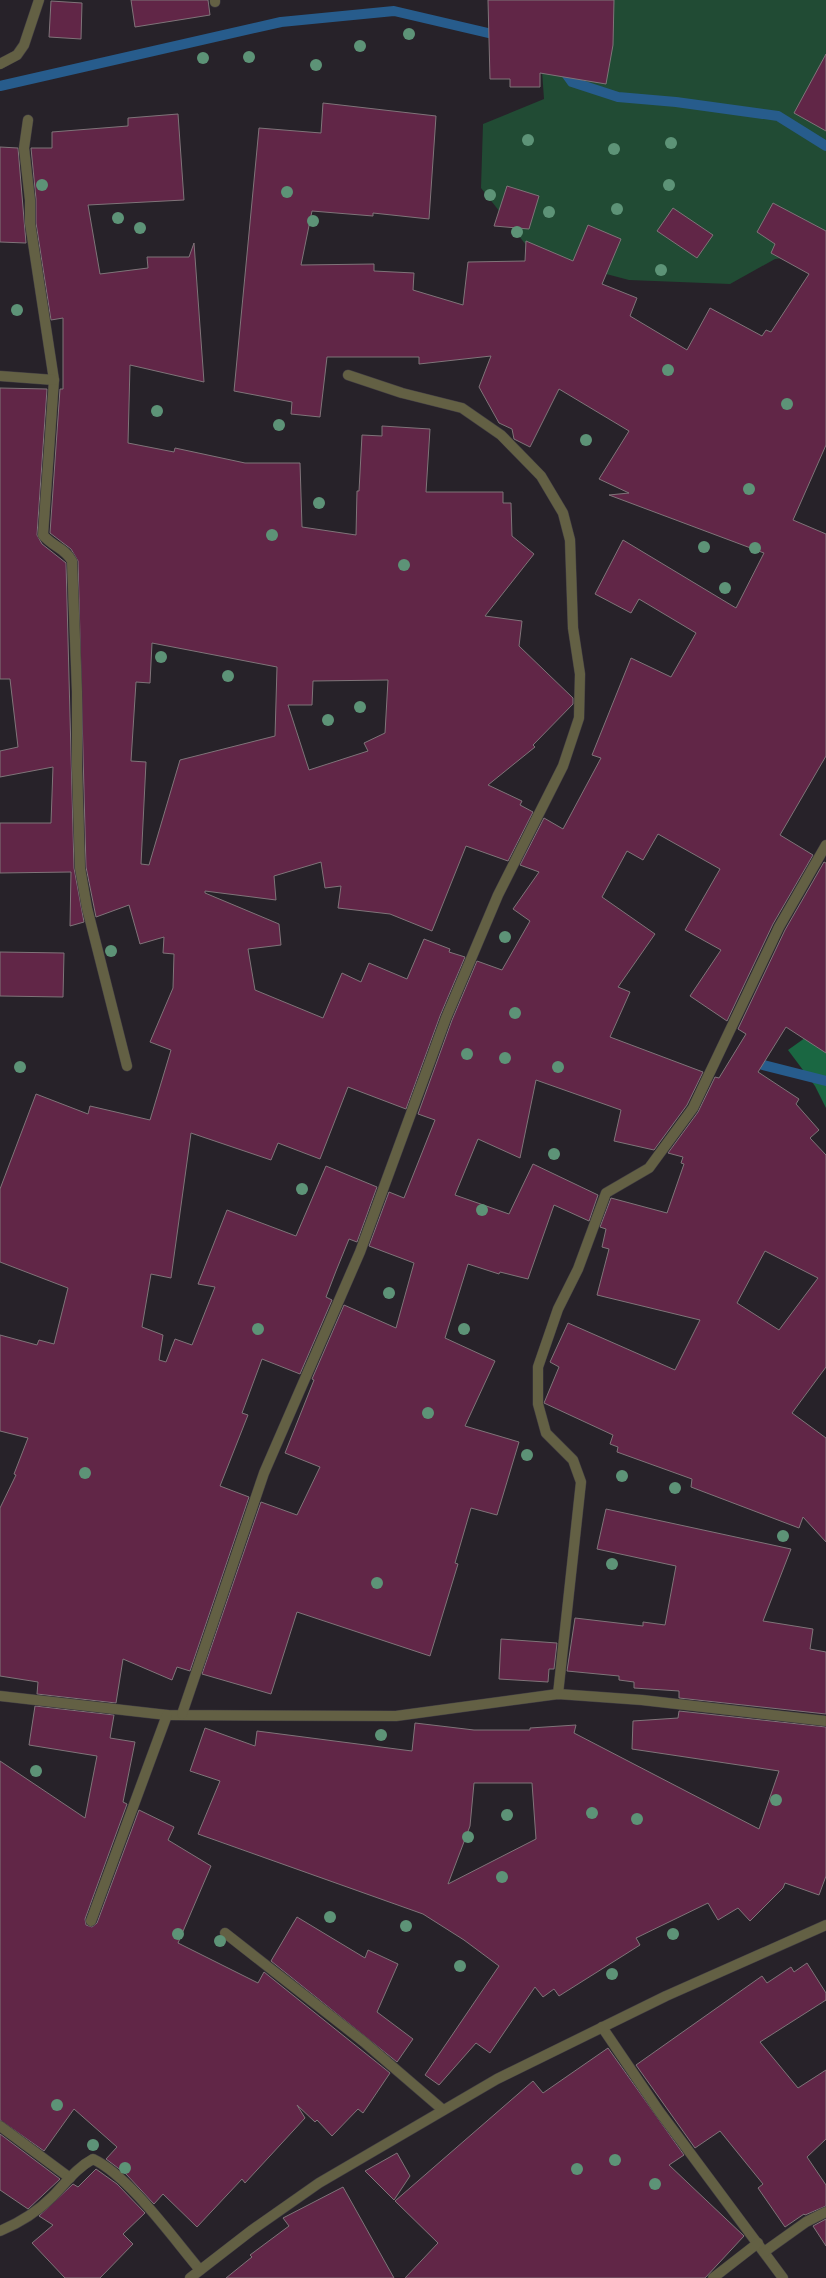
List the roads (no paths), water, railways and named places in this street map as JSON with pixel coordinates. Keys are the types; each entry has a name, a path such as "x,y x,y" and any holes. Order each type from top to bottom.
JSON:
{"street":[{"path":"0,64 17,55 24,45 38,0"},
{"path":"28,120 24,148 30,200 30,223 54,380 43,535 50,544 67,552 72,561 78,692 76,766 80,868 87,908 100,954 115,1023 127,1066"},
{"path":"182,1714 264,1473 360,1252 446,1018 498,895 562,766 579,718 580,674 573,628 570,540 563,514 540,476 502,435 462,408 402,393 348,375"},
{"path":"0,376 54,380"},
{"path":"558,1694 581,1482 574,1460 546,1433 538,1404 538,1367 558,1309 578,1269 606,1193 649,1168 693,1108 779,927 826,845"},
{"path":"0,1696 166,1715 396,1716 558,1694 642,1700 826,1721"},
{"path":"91,1921 166,1715"},
{"path":"190,2278 252,2230 319,2183 496,2079 666,1996 826,1925"},
{"path":"225,1933 364,2042 443,2110"},
{"path":"602,2027 660,2111 783,2278"},
{"path":"0,2126 70,2178"},
{"path":"0,2231 20,2222 51,2199 84,2164 93,2159 104,2164 124,2180 200,2270"},
{"path":"713,2278 761,2248 826,2212"}],"waterway":[{"path":"0,86 281,22 394,11 501,36"},
{"path":"562,68 572,82 618,97 676,102 778,116 826,146"},
{"path":"759,1064 826,1081"}]}
